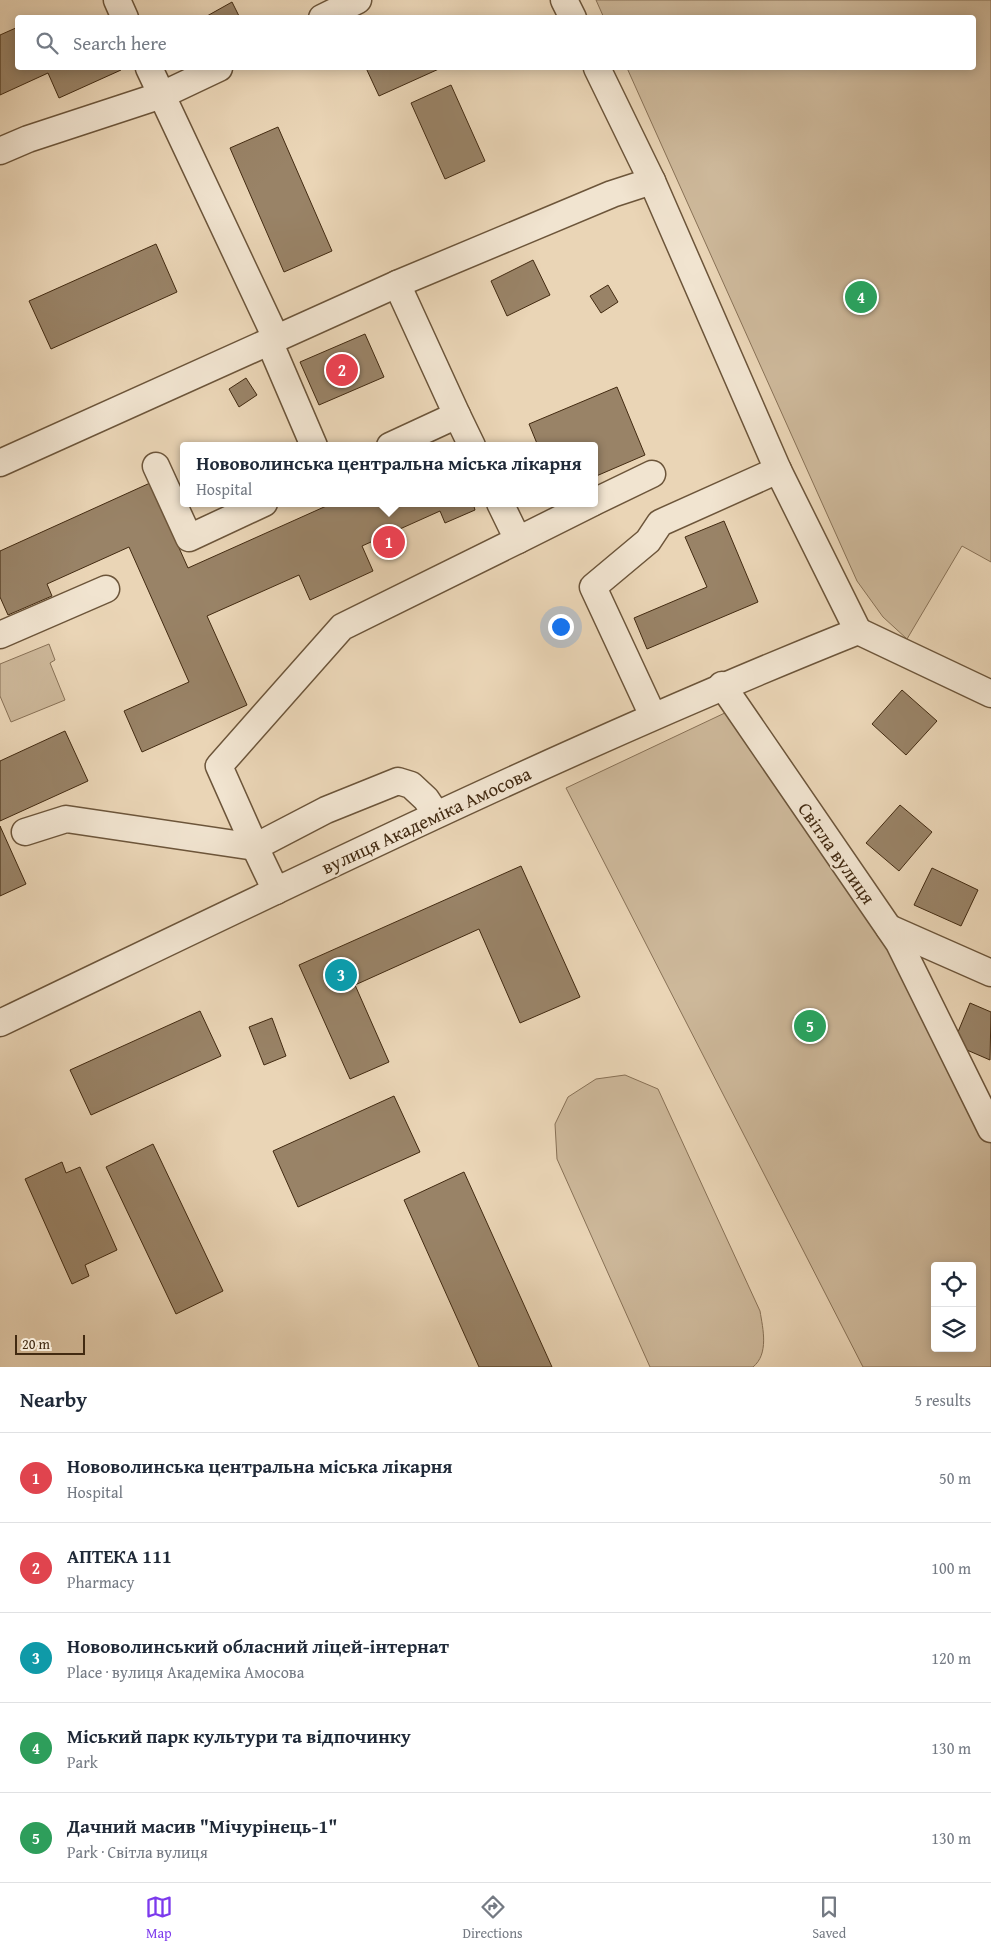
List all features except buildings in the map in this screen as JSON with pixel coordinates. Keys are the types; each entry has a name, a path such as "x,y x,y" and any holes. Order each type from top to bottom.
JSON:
{"street":[{"path":"117,0 124,15"},
{"path":"328,15 358,0"},
{"path":"564,0 572,15"},
{"path":"150,70 272,340 312,442"},
{"path":"0,151 28,139 162,95 215,70"},
{"path":"598,70 652,181 778,470 858,631 991,694"},
{"path":"0,462 397,284 612,194 652,181"},
{"path":"397,284 470,442"},
{"path":"399,442 457,416"},
{"path":"156,466 189,538 255,507"},
{"path":"653,716 593,587 648,541 660,523 778,470"},
{"path":"598,501 652,474"},
{"path":"502,507 518,540"},
{"path":"276,891 219,766 342,627 585,507"},
{"path":"0,635 106,590"},
{"name":"вулиця Академіка Амосова","path":"0,1023 436,814 722,685 858,631"},
{"name":"Світла вулиця","path":"722,685 899,943 991,1129"},
{"path":"25,832 66,819 255,847 326,810 398,781 411,785 426,799 436,814"},
{"path":"888,928 991,972"}],"shaded area":[{"path":"596,0 991,0 991,562 962,546 907,639 883,617 857,581 628,70 976,70 976,15 603,15"},
{"path":"49,644 55,660 50,663 65,700 11,722 0,696 0,664"},
{"path":"729,711 889,944 991,1112 991,1367 863,1367 566,788"},
{"path":"625,1075 658,1089 760,1311 764,1341 761,1355 753,1367 650,1367 557,1159 555,1124 568,1097 596,1079"}],"place":[{"name":"Міський парк культури та відпочинку","path":"861,297"},
{"name":"АПТЕКА 111","path":"342,370"},
{"name":"Нововолинська центральна міська лікарня","path":"389,542"},
{"name":"Нововолинський обласний ліцей-інтернат","path":"341,975"},
{"name":"Дачний масив \"Мічурінець-1\"","path":"810,1026"}]}
